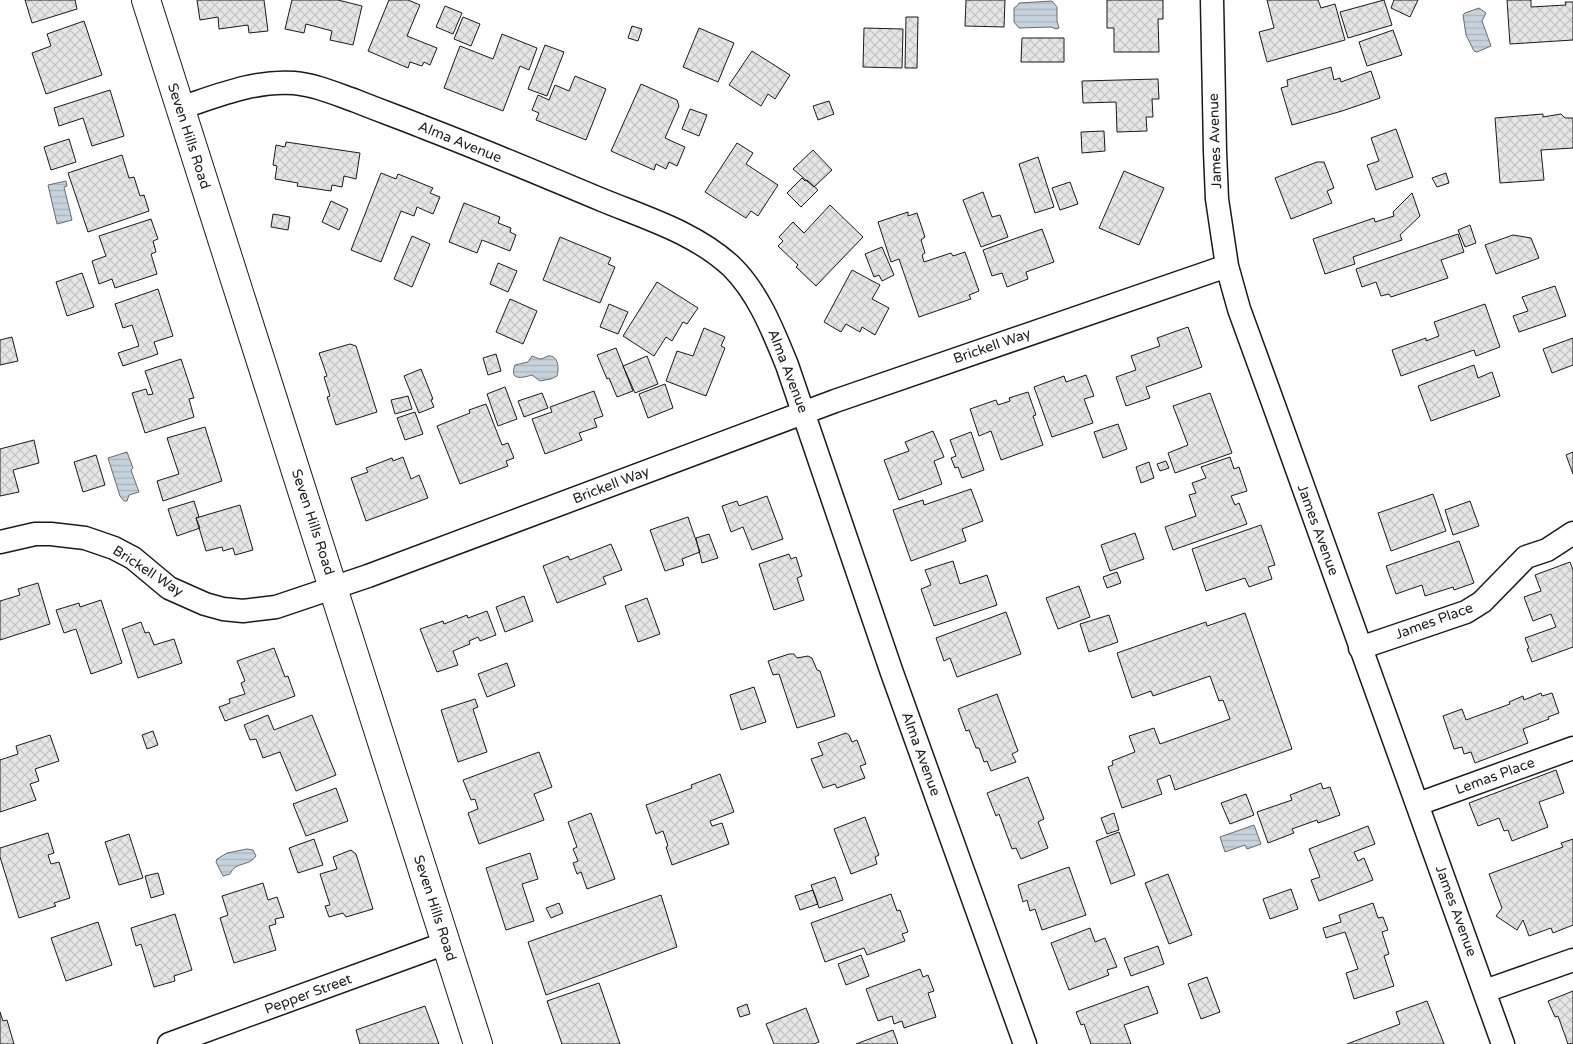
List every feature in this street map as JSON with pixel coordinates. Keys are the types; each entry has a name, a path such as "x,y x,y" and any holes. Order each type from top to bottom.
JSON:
{"street":[{"name":"Seven Hills Road","path":"146,0 478,1044"},
{"name":"James Avenue","path":"1212,0 1217,199 1227,266 1239,308 1503,1044"},
{"name":"Alma Avenue","path":"180,108 262,84 277,82 326,90 477,148 670,228 714,253 746,283 773,331 788,365 891,670 1025,1044"},
{"name":"Brickell Way","path":"0,542 35,534 85,538 114,548 132,558 169,588 205,604 223,609 243,610 276,607 334,588 804,413 1227,266"},
{"name":"James Place","path":"1360,648 1466,612 1482,602 1526,557 1547,550 1573,533"},
{"name":"Lemas Place","path":"1418,804 1573,748"},
{"name":"Pepper Street","path":"169,1044 446,943"},
{"path":"1485,991 1573,960"}],"shaded area":[{"path":"1052,1 1057,7 1059,28 1019,28 1014,22 1014,8 1019,3"},
{"path":"1479,8 1486,13 1482,21 1491,46 1477,52 1474,51 1466,35 1463,15"},
{"path":"66,181 67,186 64,187 72,220 57,224 48,185"},
{"path":"532,356 540,359 552,356 558,366 557,376 540,381 532,375 515,376 515,365 528,362"},
{"path":"127,452 139,492 129,495 127,501 124,501 120,496 108,458"},
{"path":"1254,825 1261,844 1247,849 1245,845 1225,852 1220,837"},
{"path":"247,849 253,850 256,856 250,862 235,867 230,874 223,876 216,862 217,859 227,853"}],"building":[{"path":"25,0 75,0 77,9 32,23"},
{"path":"197,0 264,0 268,31 249,33 248,25 219,29 218,17 200,20"},
{"path":"292,0 338,0 362,6 353,45 330,40 332,31 306,24 304,33 285,29"},
{"path":"389,0 408,0 420,5 407,36 437,48 430,65 424,62 422,66 410,62 408,68 368,51"},
{"path":"966,0 1005,0 1004,27 965,26"},
{"path":"1107,0 1163,0 1163,19 1158,19 1159,52 1114,52 1114,28 1107,28"},
{"path":"1267,0 1318,0 1321,8 1335,4 1345,40 1267,62 1259,32 1274,28"},
{"path":"1384,0 1392,25 1348,38 1340,12"},
{"path":"1394,0 1418,0 1410,17 1391,8"},
{"path":"1507,0 1531,0 1531,7 1566,5 1565,2 1573,2 1573,40 1510,44"},
{"path":"445,6 462,13 453,34 436,27"},
{"path":"463,17 480,24 471,46 454,39"},
{"path":"906,17 918,17 917,68 905,68"},
{"path":"84,21 102,75 46,94 32,53 51,46 47,34"},
{"path":"632,26 642,29 638,41 628,38"},
{"path":"699,28 734,43 718,82 683,67"},
{"path":"864,28 903,29 902,68 863,67"},
{"path":"1393,30 1402,55 1367,66 1359,42"},
{"path":"502,34 537,48 529,70 520,66 503,111 444,88 460,46 493,59"},
{"path":"1022,38 1064,38 1064,62 1021,62"},
{"path":"545,45 564,52 547,96 528,89"},
{"path":"752,51 790,75 775,99 768,94 761,106 729,85"},
{"path":"1331,67 1334,80 1340,78 1341,82 1371,71 1380,98 1292,125 1281,88 1288,86 1287,80"},
{"path":"575,76 606,89 586,140 536,120 539,113 532,110 538,95 549,100 555,85 569,91"},
{"path":"1158,79 1159,99 1152,99 1153,117 1146,117 1147,131 1117,132 1116,102 1083,103 1082,81"},
{"path":"641,84 677,100 679,106 665,138 685,147 677,166 669,162 666,169 656,164 654,170 611,151"},
{"path":"110,90 124,136 92,146 83,118 59,126 54,108"},
{"path":"829,101 834,114 818,120 813,106"},
{"path":"690,109 707,115 699,136 682,129"},
{"path":"1543,114 1543,117 1561,114 1565,118 1573,118 1573,148 1541,150 1544,180 1500,183 1495,118"},
{"path":"1396,129 1413,177 1376,190 1367,165 1379,161 1371,138"},
{"path":"1104,131 1105,151 1082,153 1081,132"},
{"path":"69,139 76,162 51,170 44,147"},
{"path":"286,142 360,153 356,179 344,176 342,187 332,185 331,191 297,186 298,183 275,179 277,166 273,165 276,145 285,147"},
{"path":"737,143 753,153 746,164 778,185 758,216 751,211 746,218 705,192"},
{"path":"813,150 832,170 814,187 793,169"},
{"path":"122,155 129,178 134,177 140,196 144,195 149,211 88,232 68,173"},
{"path":"1038,157 1054,207 1035,213 1019,164"},
{"path":"1317,162 1324,162 1334,188 1327,191 1332,203 1291,219 1275,178"},
{"path":"1124,171 1164,188 1139,245 1099,228"},
{"path":"381,173 396,179 398,174 433,188 430,193 440,197 433,214 417,207 414,216 401,211 381,262 351,250"},
{"path":"1446,173 1449,183 1437,187 1432,178"},
{"path":"802,178 818,190 801,207 787,193"},
{"path":"1070,182 1078,204 1060,210 1052,188"},
{"path":"983,192 992,217 1000,215 1008,237 981,247 963,200"},
{"path":"1412,193 1420,216 1400,235 1402,240 1353,257 1355,264 1325,274 1313,239 1374,218 1375,222 1394,216 1393,212"},
{"path":"331,201 348,209 339,230 322,222"},
{"path":"464,203 500,217 498,223 511,228 510,232 516,235 510,251 482,240 477,253 449,242"},
{"path":"830,205 863,237 816,286 778,246 783,241 779,237 793,222 804,233"},
{"path":"908,212 908,216 917,213 925,237 921,240 925,253 922,255 924,262 951,253 953,256 965,252 979,291 969,295 971,299 919,317 899,259 891,262 878,222"},
{"path":"273,214 290,217 288,230 271,227"},
{"path":"151,219 158,239 153,241 156,252 151,254 157,274 115,288 112,279 99,284 92,261 106,256 99,236"},
{"path":"1470,225 1476,243 1465,247 1458,230"},
{"path":"1042,229 1054,262 1026,272 1028,279 1007,287 1002,273 992,276 983,250"},
{"path":"1458,234 1464,252 1441,260 1448,278 1391,297 1389,294 1381,296 1376,282 1362,287 1356,269"},
{"path":"1513,235 1531,238 1539,258 1496,274 1485,245"},
{"path":"412,236 430,244 412,287 394,279"},
{"path":"560,237 611,258 608,264 615,267 600,303 543,280"},
{"path":"882,247 894,275 882,281 879,275 874,277 865,254"},
{"path":"498,263 517,271 508,292 490,284"},
{"path":"852,270 880,285 872,299 889,308 875,335 862,327 860,332 846,324 841,332 824,322"},
{"path":"82,273 94,307 67,316 56,282"},
{"path":"657,282 698,308 687,324 683,322 672,341 666,337 654,356 623,336"},
{"path":"1555,286 1566,316 1519,332 1513,316 1528,311 1522,297"},
{"path":"158,289 173,336 154,342 158,354 123,366 118,353 139,346 132,325 123,328 115,304"},
{"path":"510,299 537,311 523,344 496,332"},
{"path":"609,304 628,312 618,334 600,327"},
{"path":"1485,304 1500,347 1476,356 1474,350 1401,376 1392,350 1426,338 1426,341 1439,336 1434,322"},
{"path":"1188,327 1202,367 1146,387 1150,398 1126,406 1116,377 1136,370 1131,356 1160,346 1157,338"},
{"path":"704,328 725,337 721,346 725,348 706,396 666,381 677,351 693,356"},
{"path":"12,337 18,361 0,365 0,340"},
{"path":"1573,338 1573,365 1552,373 1543,349"},
{"path":"350,344 356,346 377,412 336,425 327,397 330,396 324,377 327,376 319,353"},
{"path":"616,348 633,391 617,397 597,355"},
{"path":"496,354 501,371 488,375 483,358"},
{"path":"647,356 658,384 635,393 623,366"},
{"path":"181,359 194,398 189,399 194,417 145,433 132,393 146,389 148,395 153,394 145,371"},
{"path":"1474,365 1478,378 1492,372 1500,396 1431,421 1418,386"},
{"path":"421,369 433,399 431,400 434,407 419,413 404,376"},
{"path":"1086,375 1094,396 1084,399 1093,423 1052,437 1034,387 1064,376 1066,382"},
{"path":"665,384 673,408 648,418 639,394"},
{"path":"505,387 517,419 498,426 487,394"},
{"path":"594,391 603,416 594,419 597,427 579,433 582,440 545,454 532,419 552,412 550,407"},
{"path":"1028,392 1036,415 1033,416 1043,445 1001,460 991,431 979,436 970,409 996,400 998,405 1010,401 1009,398"},
{"path":"542,393 548,408 524,417 518,401"},
{"path":"1210,393 1232,453 1175,473 1168,453 1188,445 1173,406"},
{"path":"408,396 412,409 395,414 391,400"},
{"path":"486,404 502,445 508,443 514,458 506,461 508,466 460,484 437,426 470,413 469,410"},
{"path":"415,412 423,434 405,440 397,418"},
{"path":"1118,424 1127,449 1103,458 1094,432"},
{"path":"205,427 222,481 163,501 157,481 179,474 167,438"},
{"path":"933,431 944,457 934,461 942,484 899,500 884,460 909,451 905,442"},
{"path":"971,432 984,470 962,478 958,467 955,468 951,458 956,456 950,440"},
{"path":"34,440 39,463 13,470 19,492 0,496 0,449"},
{"path":"1573,452 1573,474 1566,455"},
{"path":"96,455 105,485 83,492 74,462"},
{"path":"403,457 411,479 419,475 428,498 366,521 351,478 368,472 366,468 392,458 393,461"},
{"path":"1230,457 1234,469 1239,467 1247,491 1231,496 1235,505 1239,503 1247,524 1173,550 1165,527 1196,516 1189,495 1196,493 1192,483 1206,478 1201,467"},
{"path":"1166,461 1169,468 1160,471 1157,464"},
{"path":"1149,462 1154,478 1141,483 1136,467"},
{"path":"971,489 983,521 962,529 966,541 911,561 893,510 923,500 924,505"},
{"path":"1433,494 1446,531 1391,551 1378,513"},
{"path":"767,496 783,539 752,550 743,527 731,532 722,506 737,501 739,506"},
{"path":"194,501 199,517 196,518 200,528 177,536 168,509"},
{"path":"1470,501 1479,526 1453,535 1445,510"},
{"path":"240,505 253,550 235,555 233,548 223,551 222,547 206,551 196,518"},
{"path":"688,517 700,552 682,559 684,565 665,571 650,530"},
{"path":"1261,525 1275,565 1268,567 1272,579 1249,587 1245,578 1206,591 1192,549"},
{"path":"1135,533 1144,559 1110,571 1101,545"},
{"path":"709,534 718,558 702,563 696,538"},
{"path":"1459,541 1474,583 1454,590 1453,587 1425,596 1422,585 1396,594 1386,566"},
{"path":"611,544 622,570 603,577 606,584 557,603 543,566 568,556 570,560"},
{"path":"789,554 791,559 796,557 802,576 797,578 804,600 774,610 759,564"},
{"path":"953,561 960,584 987,575 997,605 934,626 921,589 931,585 925,570"},
{"path":"1570,562 1573,570 1573,647 1532,662 1525,638 1556,627 1551,614 1533,621 1524,597 1541,591 1535,575"},
{"path":"1117,572 1121,583 1107,588 1103,577"},
{"path":"38,583 50,624 0,640 0,601 20,595 18,589"},
{"path":"1079,586 1090,617 1058,629 1046,598"},
{"path":"524,596 533,621 505,632 496,607"},
{"path":"647,598 660,634 638,642 625,606"},
{"path":"101,600 122,663 91,674 76,629 64,633 56,610 79,603 80,607"},
{"path":"487,611 496,635 480,641 478,637 469,641 470,644 453,651 458,665 437,672 420,629 443,621 444,624 467,615 468,618"},
{"path":"1006,612 1021,654 957,677 950,658 944,661 936,638"},
{"path":"1245,613 1292,749 1175,790 1170,775 1157,780 1162,794 1122,808 1108,767 1113,765 1112,761 1135,752 1129,736 1154,728 1160,744 1230,719 1223,700 1219,701 1210,676 1153,696 1151,691 1132,698 1117,653 1206,622 1207,626"},
{"path":"1109,615 1118,642 1089,652 1080,624"},
{"path":"141,622 145,633 149,632 154,645 174,639 182,663 138,678 122,629"},
{"path":"274,648 285,677 288,676 295,696 225,721 219,707 230,703 229,699 245,694 241,683 245,681 237,661"},
{"path":"794,654 797,658 808,656 812,658 817,670 820,671 835,716 797,728 779,674 773,675 768,661"},
{"path":"507,663 515,686 487,697 478,674"},
{"path":"754,687 766,722 741,730 730,695"},
{"path":"1541,693 1542,696 1552,693 1559,713 1523,729 1528,743 1475,763 1471,752 1464,754 1462,747 1454,749 1443,716 1462,709 1466,720 1510,704 1509,702 1523,696 1524,700"},
{"path":"997,694 1018,751 1012,754 1016,762 991,771 987,761 984,762 979,748 976,748 969,730 966,731 958,709"},
{"path":"475,699 478,707 473,709 487,752 458,762 441,710"},
{"path":"268,715 274,730 312,715 336,775 296,791 280,752 263,758 256,739 250,740 244,725"},
{"path":"153,731 158,745 147,749 142,735"},
{"path":"846,733 852,742 857,740 866,764 860,766 865,778 837,788 835,784 823,788 811,759 823,755 818,743"},
{"path":"50,735 59,761 35,769 39,781 30,784 36,800 0,812 0,760 18,754 16,746"},
{"path":"539,752 552,787 534,794 544,820 479,844 468,813 478,809 475,799 471,800 463,780"},
{"path":"1556,770 1564,793 1539,802 1548,827 1512,841 1508,830 1504,831 1499,818 1478,826 1469,803"},
{"path":"720,774 734,812 710,821 712,826 722,823 729,844 672,865 663,831 656,834 646,805 692,788 691,785"},
{"path":"1028,777 1044,819 1038,822 1048,848 1021,859 1016,848 1012,849 999,814 996,816 987,793"},
{"path":"1321,783 1323,789 1330,787 1340,815 1318,823 1317,820 1292,829 1294,833 1268,843 1257,812 1292,800 1290,795"},
{"path":"336,788 348,821 306,836 293,804"},
{"path":"1246,794 1254,815 1230,824 1221,803"},
{"path":"591,813 615,879 587,889 581,872 577,874 573,863 578,861 573,849 577,847 568,822"},
{"path":"1114,813 1119,830 1107,834 1101,818"},
{"path":"865,817 879,855 875,857 877,864 851,874 834,829"},
{"path":"1368,826 1375,844 1354,852 1358,861 1364,858 1373,880 1319,901 1311,880 1320,877 1309,849"},
{"path":"1119,832 1135,875 1111,884 1096,841"},
{"path":"48,833 54,853 48,855 51,864 59,862 70,898 54,903 56,906 19,918 0,857 0,848"},
{"path":"129,834 143,878 119,885 105,842"},
{"path":"314,839 323,865 298,873 289,848"},
{"path":"1573,839 1573,925 1553,933 1551,928 1529,936 1523,920 1517,930 1496,916 1502,908 1489,874 1563,847 1561,843"},
{"path":"351,850 356,854 373,909 346,917 343,913 329,917 325,906 330,905 320,874 337,869 333,857"},
{"path":"530,853 538,879 522,884 534,921 506,930 486,868"},
{"path":"1069,867 1086,915 1042,930 1035,909 1030,911 1027,900 1023,902 1018,885"},
{"path":"158,873 164,894 151,898 145,876"},
{"path":"1168,874 1192,935 1169,944 1145,883"},
{"path":"835,877 843,900 819,908 811,885"},
{"path":"263,883 268,900 277,897 284,917 275,919 276,924 269,926 276,950 234,963 220,918 228,915 222,896"},
{"path":"1291,889 1298,909 1270,919 1263,899"},
{"path":"813,890 818,904 800,910 795,896"},
{"path":"891,894 897,911 900,910 908,932 902,934 905,941 867,955 864,948 825,962 811,923"},
{"path":"661,895 677,947 546,995 528,942"},
{"path":"559,903 563,913 551,918 546,908"},
{"path":"1373,903 1378,918 1383,917 1388,930 1382,932 1389,954 1384,956 1394,986 1354,999 1346,973 1358,969 1345,932 1326,938 1323,928 1341,922 1339,915"},
{"path":"175,914 192,970 174,976 175,981 154,987 141,944 136,946 131,928"},
{"path":"98,922 112,965 66,981 51,938"},
{"path":"1090,928 1095,942 1105,938 1117,967 1107,970 1109,975 1069,990 1051,943"},
{"path":"1158,946 1164,964 1131,976 1124,958"},
{"path":"861,955 869,976 846,985 838,964"},
{"path":"920,969 923,977 928,975 934,991 928,993 936,1017 904,1028 902,1021 894,1024 892,1016 878,1021 866,989"},
{"path":"1207,977 1220,1012 1201,1019 1188,984"},
{"path":"599,983 620,1044 562,1044 547,1001"},
{"path":"1148,986 1158,1013 1124,1025 1131,1044 1091,1044 1084,1024 1081,1025 1076,1012"},
{"path":"1573,991 1573,1043 1568,1044 1558,1016 1555,1017 1548,1001"},
{"path":"1427,1001 1444,1044 1347,1044 1400,1024 1396,1012"},
{"path":"747,1004 750,1014 740,1017 737,1008"},
{"path":"425,1006 439,1044 360,1044 356,1030"},
{"path":"806,1008 819,1042 814,1044 774,1044 766,1024"},
{"path":"0,1012 3,1021 7,1020 14,1044 0,1044"},
{"path":"893,1030 898,1044 856,1044"}]}
